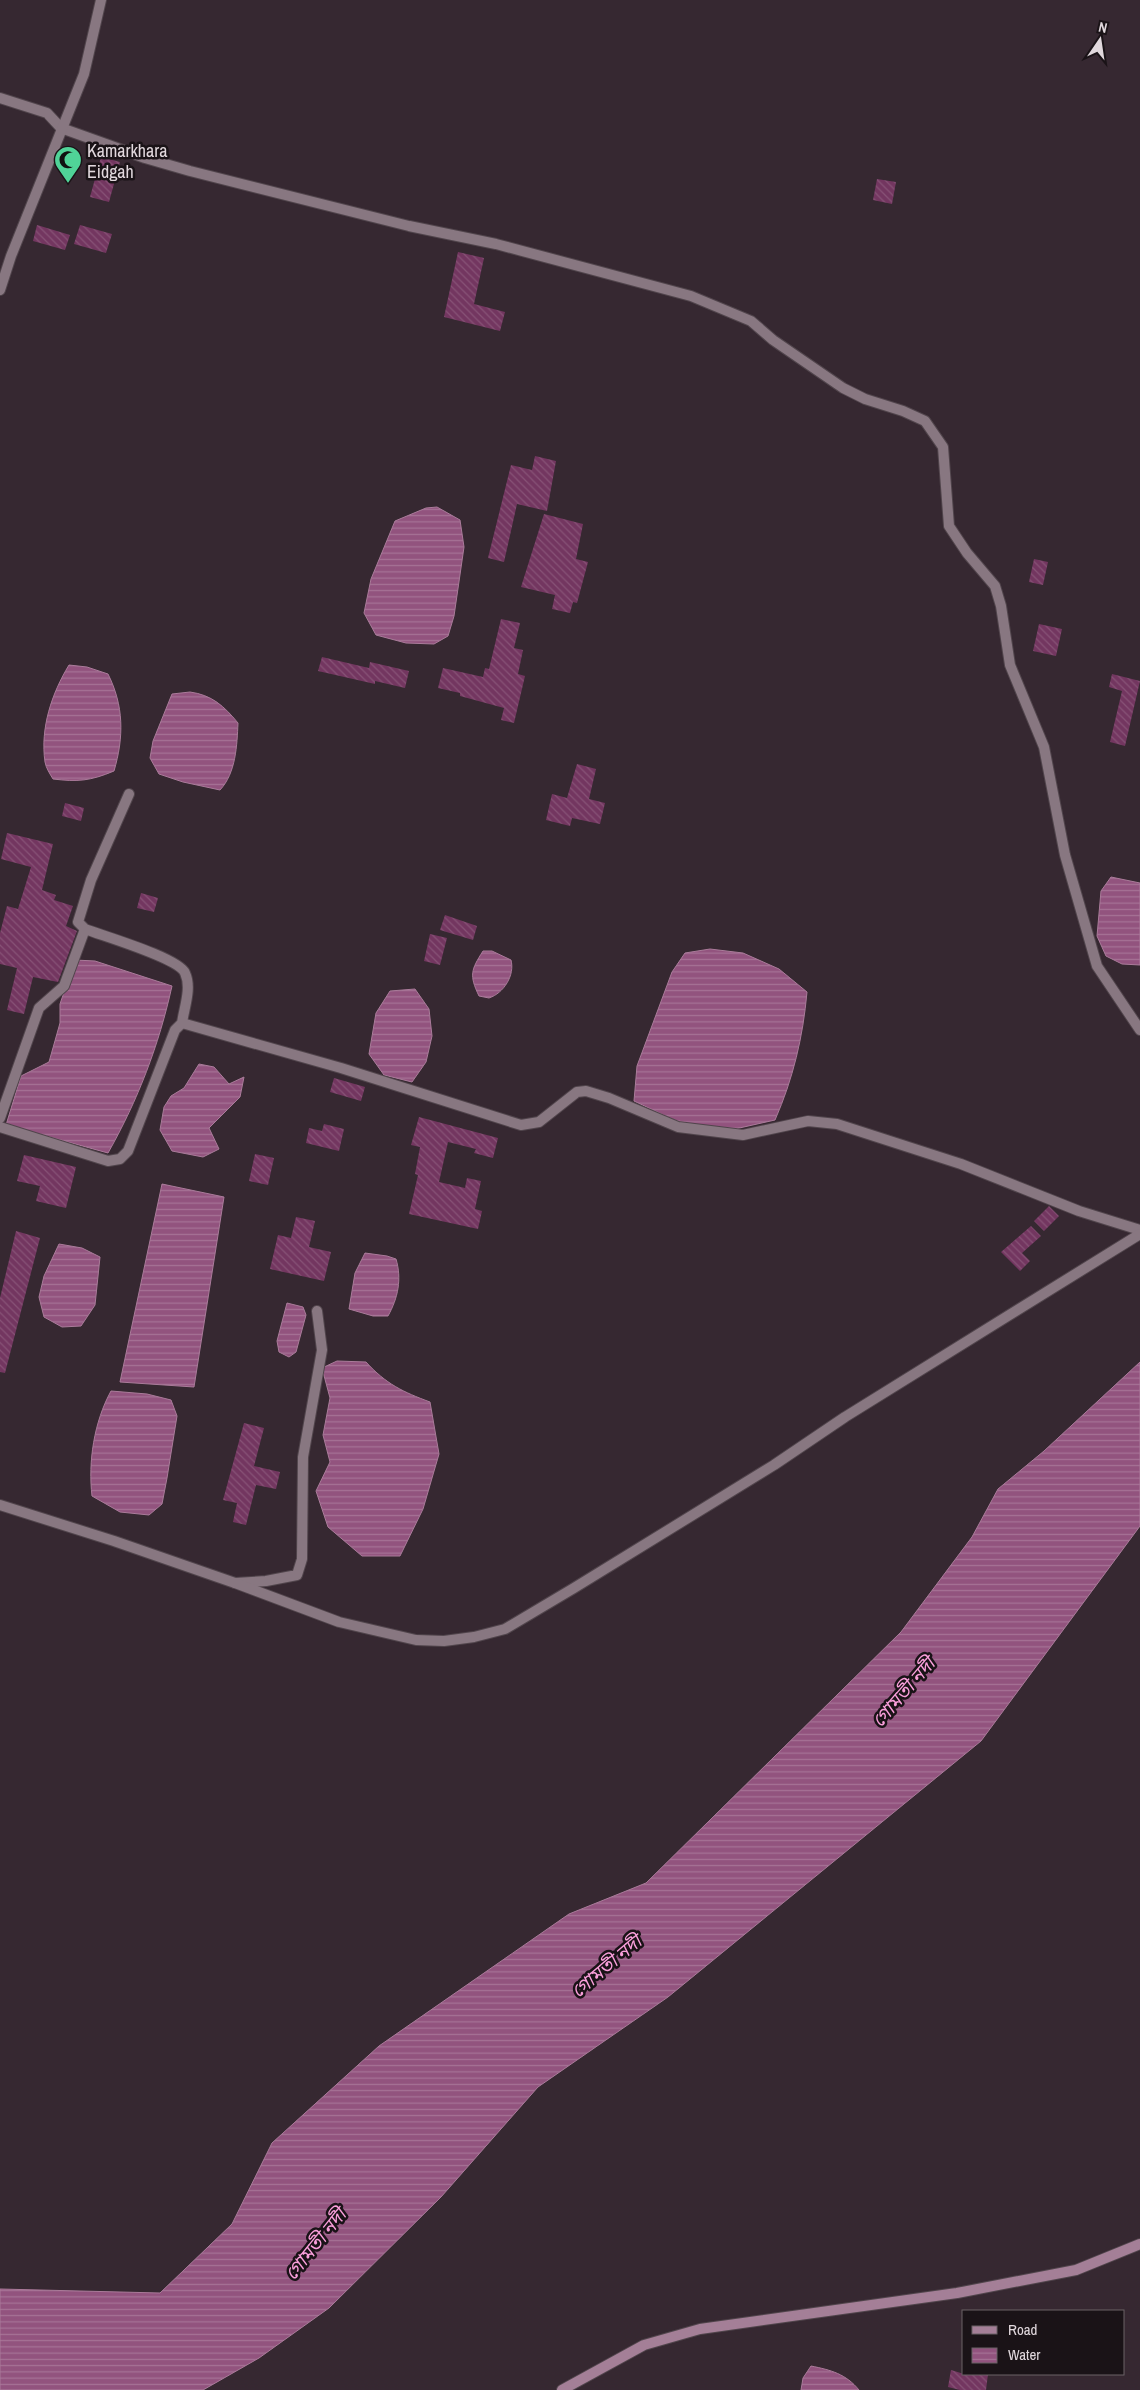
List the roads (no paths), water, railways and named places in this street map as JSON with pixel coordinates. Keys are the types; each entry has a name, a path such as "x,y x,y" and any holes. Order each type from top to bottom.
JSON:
{"main road":[{"path":"562,2390 644,2345 700,2329 957,2293 1058,2274 1076,2270 1140,2244"}],"street":[{"path":"0,290 11,256 84,74 101,0"},
{"path":"0,98 47,114 61,128 145,158 190,171 409,226 496,244 691,296 751,321 773,340 842,388 865,400 903,410 925,421 943,447 950,526 968,553 995,586 1002,606 1010,665 1044,747 1065,855 1097,966 1140,1030"},
{"path":"0,1127 108,1161 120,1159 128,1151 175,1030 182,1023 188,987 185,972 173,961 85,929 78,922 92,880 129,794"},
{"path":"0,1118 39,1008 64,986 85,929"},
{"path":"182,1023 341,1068 521,1125 539,1122 577,1092 586,1091 609,1098 678,1127 743,1135 808,1120 837,1124 961,1164 1079,1211 1140,1232"},
{"path":"0,1505 235,1582 338,1622 416,1640 444,1641 474,1637 505,1629 774,1465 845,1417 1140,1232"},
{"path":"235,1582 266,1581 297,1575 302,1559 302,1457 322,1350 318,1311"}],"water":[{"path":"437,507 460,520 464,547 454,616 448,636 434,644 406,643 376,635 364,613 371,579 395,521 426,508"},
{"path":"69,665 87,667 108,674 120,710 120,746 114,771 84,780 53,779 45,762 44,736 49,711 57,687"},
{"path":"198,693 217,702 238,723 236,749 232,767 220,790 183,782 159,774 150,758 153,741 172,694"},
{"path":"1111,877 1140,883 1140,965 1122,964 1106,956 1097,936 1101,891"},
{"path":"710,949 743,953 779,969 807,992 796,1058 775,1120 726,1131 674,1120 634,1101 637,1066 672,972 685,953"},
{"path":"483,951 492,951 511,960 512,966 510,977 504,988 489,998 479,996 473,978 474,968"},
{"path":"75,960 95,961 172,986 161,1030 146,1072 129,1113 108,1153 6,1125 21,1076 49,1062 60,1023 60,1004"},
{"path":"415,989 429,1009 432,1036 426,1062 412,1082 384,1075 369,1054 376,1013 390,991"},
{"path":"199,1064 214,1067 229,1084 244,1077 240,1097 209,1128 219,1149 203,1157 172,1151 160,1130 164,1107 171,1096 184,1088"},
{"path":"162,1184 224,1197 194,1387 120,1382"},
{"path":"59,1244 82,1248 100,1257 95,1305 81,1326 62,1327 44,1317 39,1297 44,1276"},
{"path":"365,1253 396,1259 399,1281 394,1302 388,1316 373,1316 349,1309 355,1273"},
{"path":"287,1303 303,1307 306,1315 296,1352 289,1357 279,1352 277,1341"},
{"path":"337,1361 366,1362 395,1386 411,1395 430,1402 439,1454 423,1509 400,1556 362,1556 328,1527 316,1491 330,1462 323,1435 330,1398 322,1368"},
{"name":"গোমতী নদী","path":"1140,1362 1140,1526 981,1741 668,1997 538,2087 441,2197 329,2308 259,2358 203,2390 0,2390 0,2289 160,2293 232,2224 272,2143 379,2046 569,1914 646,1883 901,1632 972,1537 998,1489 1044,1451"},
{"path":"111,1391 147,1394 171,1400 177,1416 162,1504 149,1515 120,1512 92,1496 91,1470 96,1429"},
{"path":"811,2366 843,2376 859,2390 801,2390 803,2378"}],"place":[{"name":"Kamarkhara Eidgah","path":"68,184"}]}
